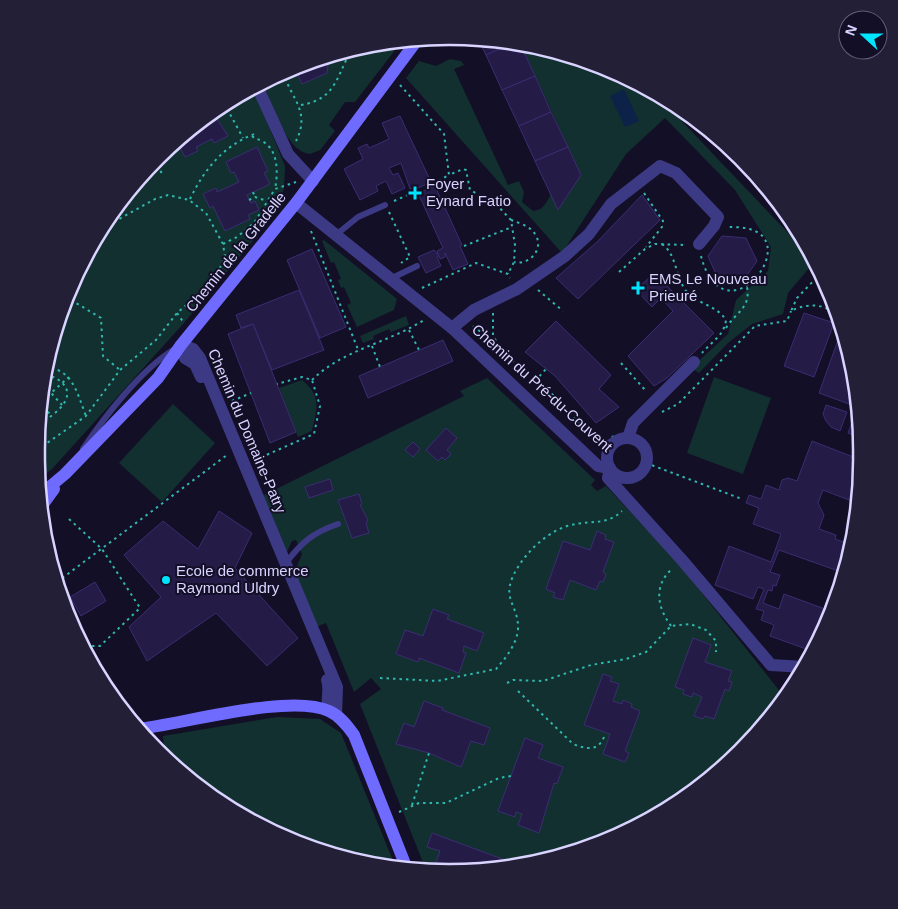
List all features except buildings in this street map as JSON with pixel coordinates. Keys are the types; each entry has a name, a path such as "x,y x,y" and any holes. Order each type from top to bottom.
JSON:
{"street":[{"name":"Chemin de la Gradelle","path":"46,490 65,474 158,378 180,345 313,181 412,47"},
{"path":"260,92 288,154 313,181"},
{"path":"452,328 474,310 517,290 566,256 589,234 611,204 660,166 676,173 718,217 714,226 699,244"},
{"name":"Chemin du Pré-du-Couvent","path":"296,203 411,293 452,328 598,466 610,468 608,478 682,560 771,665 796,667"},
{"name":"Chemin du Domaine-Patry","path":"180,345 193,348 200,358 221,407 329,685 326,703 332,713"},
{"name":"Chemin du Domaine-Patry","path":"180,345 185,358 195,364 337,687 332,713"},
{"path":"628,435 643,446 646,451 646,463 639,474 626,478 610,468 608,454 610,448 628,435 633,423 652,411 694,362"},
{"name":"Chemin de la Gradelle","path":"47,499 65,474"},
{"path":"146,728 252,710 314,707 332,713 348,725 358,745 404,862"}],"lane":[{"path":"337,234 358,217 385,205"},
{"path":"392,278 417,266"},
{"path":"284,566 309,538 318,531 338,524"}],"path":[{"path":"300,105 324,97 333,89 348,58"},
{"path":"286,80 287,85 300,105 302,125 299,135 288,154"},
{"path":"398,84 430,116 444,134 449,175"},
{"path":"228,111 242,138"},
{"path":"189,200 207,168 220,153 242,138 257,133"},
{"path":"223,244 246,231 263,211 267,200 275,189 278,170 276,161 263,142 251,135"},
{"path":"159,167 162,174"},
{"path":"427,187 449,175 463,169 466,170 470,190 495,203 511,220 524,225 535,234 538,242 535,254 528,261 520,264 514,262"},
{"path":"275,189 297,181"},
{"path":"619,272 645,249 662,227 663,221 636,183"},
{"path":"392,278 401,262 410,257 385,205 417,191"},
{"path":"253,192 255,197"},
{"path":"45,444 86,416 120,370 156,340 177,313 206,288 219,270 225,257 223,244 206,214 189,200 168,195 155,199 116,221"},
{"path":"249,200 255,197 267,200"},
{"path":"263,211 268,223"},
{"path":"508,274 514,262 511,220"},
{"path":"645,249 655,244 699,244 705,270 714,284 725,290 747,287 758,277 765,265 767,251 765,240 759,232 750,229 714,226"},
{"path":"464,246 512,227"},
{"path":"310,229 360,352"},
{"path":"662,244 670,249 683,287 691,296 724,316 726,320 725,328"},
{"path":"411,293 476,263 508,274 517,290"},
{"path":"621,363 647,393 652,411 678,404 756,326 787,321 797,298 815,279"},
{"path":"529,282 563,311"},
{"path":"694,362 709,344 720,337 734,316 743,311 747,306 747,287"},
{"path":"73,301 102,318 104,356 120,370"},
{"path":"494,301 492,325 498,345"},
{"path":"790,311 800,306 812,305 828,310"},
{"path":"177,313 185,325"},
{"path":"312,380 332,363 408,330 425,319"},
{"path":"463,319 498,345 521,370 553,395 578,424 603,445 615,435 628,435"},
{"path":"408,330 419,350"},
{"path":"372,346 380,367"},
{"path":"53,368 58,369 72,381 86,416"},
{"path":"535,381 546,369"},
{"path":"46,418 69,396 64,382 52,377"},
{"path":"48,396 69,377"},
{"path":"277,384 302,377 312,380"},
{"path":"244,464 314,434 320,406 312,380"},
{"path":"49,391 62,405"},
{"path":"221,407 251,393"},
{"path":"47,412 51,415"},
{"path":"63,578 228,454"},
{"path":"646,463 742,498"},
{"path":"380,678 437,681 496,669 514,644 518,630 509,591 511,580 527,555 555,531 571,524 613,519 629,502"},
{"path":"69,519 102,549 140,608 100,646 91,646"},
{"path":"671,626 664,616 658,599 665,578 682,560"},
{"path":"507,683 513,680 542,681 591,665 626,659 646,652 671,626 690,624 706,630 716,641 716,652"},
{"path":"518,691 573,744 585,749 594,748 602,743 604,737"},
{"path":"412,805 429,753"},
{"path":"398,812 412,805 446,803 499,778 511,776"}],"green space":[{"path":"397,48 355,102 345,102 329,125 335,131 320,150 310,154 301,151 287,136 275,114 265,89 319,66"},
{"path":"524,52 579,66 604,76 651,99 676,115 794,239 810,267 788,293 783,314 752,324 728,343 699,373 691,368 728,334 736,300 768,271 771,247 735,190 665,118 626,154 562,253 406,78 419,61 436,66 450,59 461,61 464,65 454,69 508,185 519,181 524,192 522,202 533,211 542,208 551,194 558,209 581,175"},
{"path":"256,94 285,166 284,189 278,205 261,231 184,323 46,474 46,423 48,396 53,370 66,319 99,247 128,203 163,163 203,128"},
{"path":"324,240 397,299 394,310 357,327 347,305 351,303 344,287 341,288 338,280 341,279 334,262 331,263 322,241"},
{"path":"406,316 409,325 391,332 389,329 373,336 374,339 363,343 360,336"},
{"path":"714,377 771,398 743,474 687,453"},
{"path":"487,378 595,480 591,485 597,491 606,486 678,563 780,691 753,726 715,764 673,796 628,822 579,843 528,856 502,861 475,863 423,863 360,704 381,689 371,678 354,692 326,623 316,627 294,573 302,554 296,540 292,541 286,554 262,496 464,396 460,391"},
{"path":"302,380 313,392 316,409 312,431 298,437 279,388"},
{"path":"173,404 215,443 162,502 119,463"},
{"path":"277,717 320,719 341,733 393,860 319,843 247,810 203,781 183,764 164,747 163,736"}],"water":[{"path":"624,89 639,121 625,127 610,96"}],"place":[{"name":"Foyer Eynard Fatio","path":"415,193"},
{"name":"EMS Le Nouveau Prieuré","path":"638,288"},
{"name":"Ecole de commerce Raymond Uldry","path":"166,580"}]}
